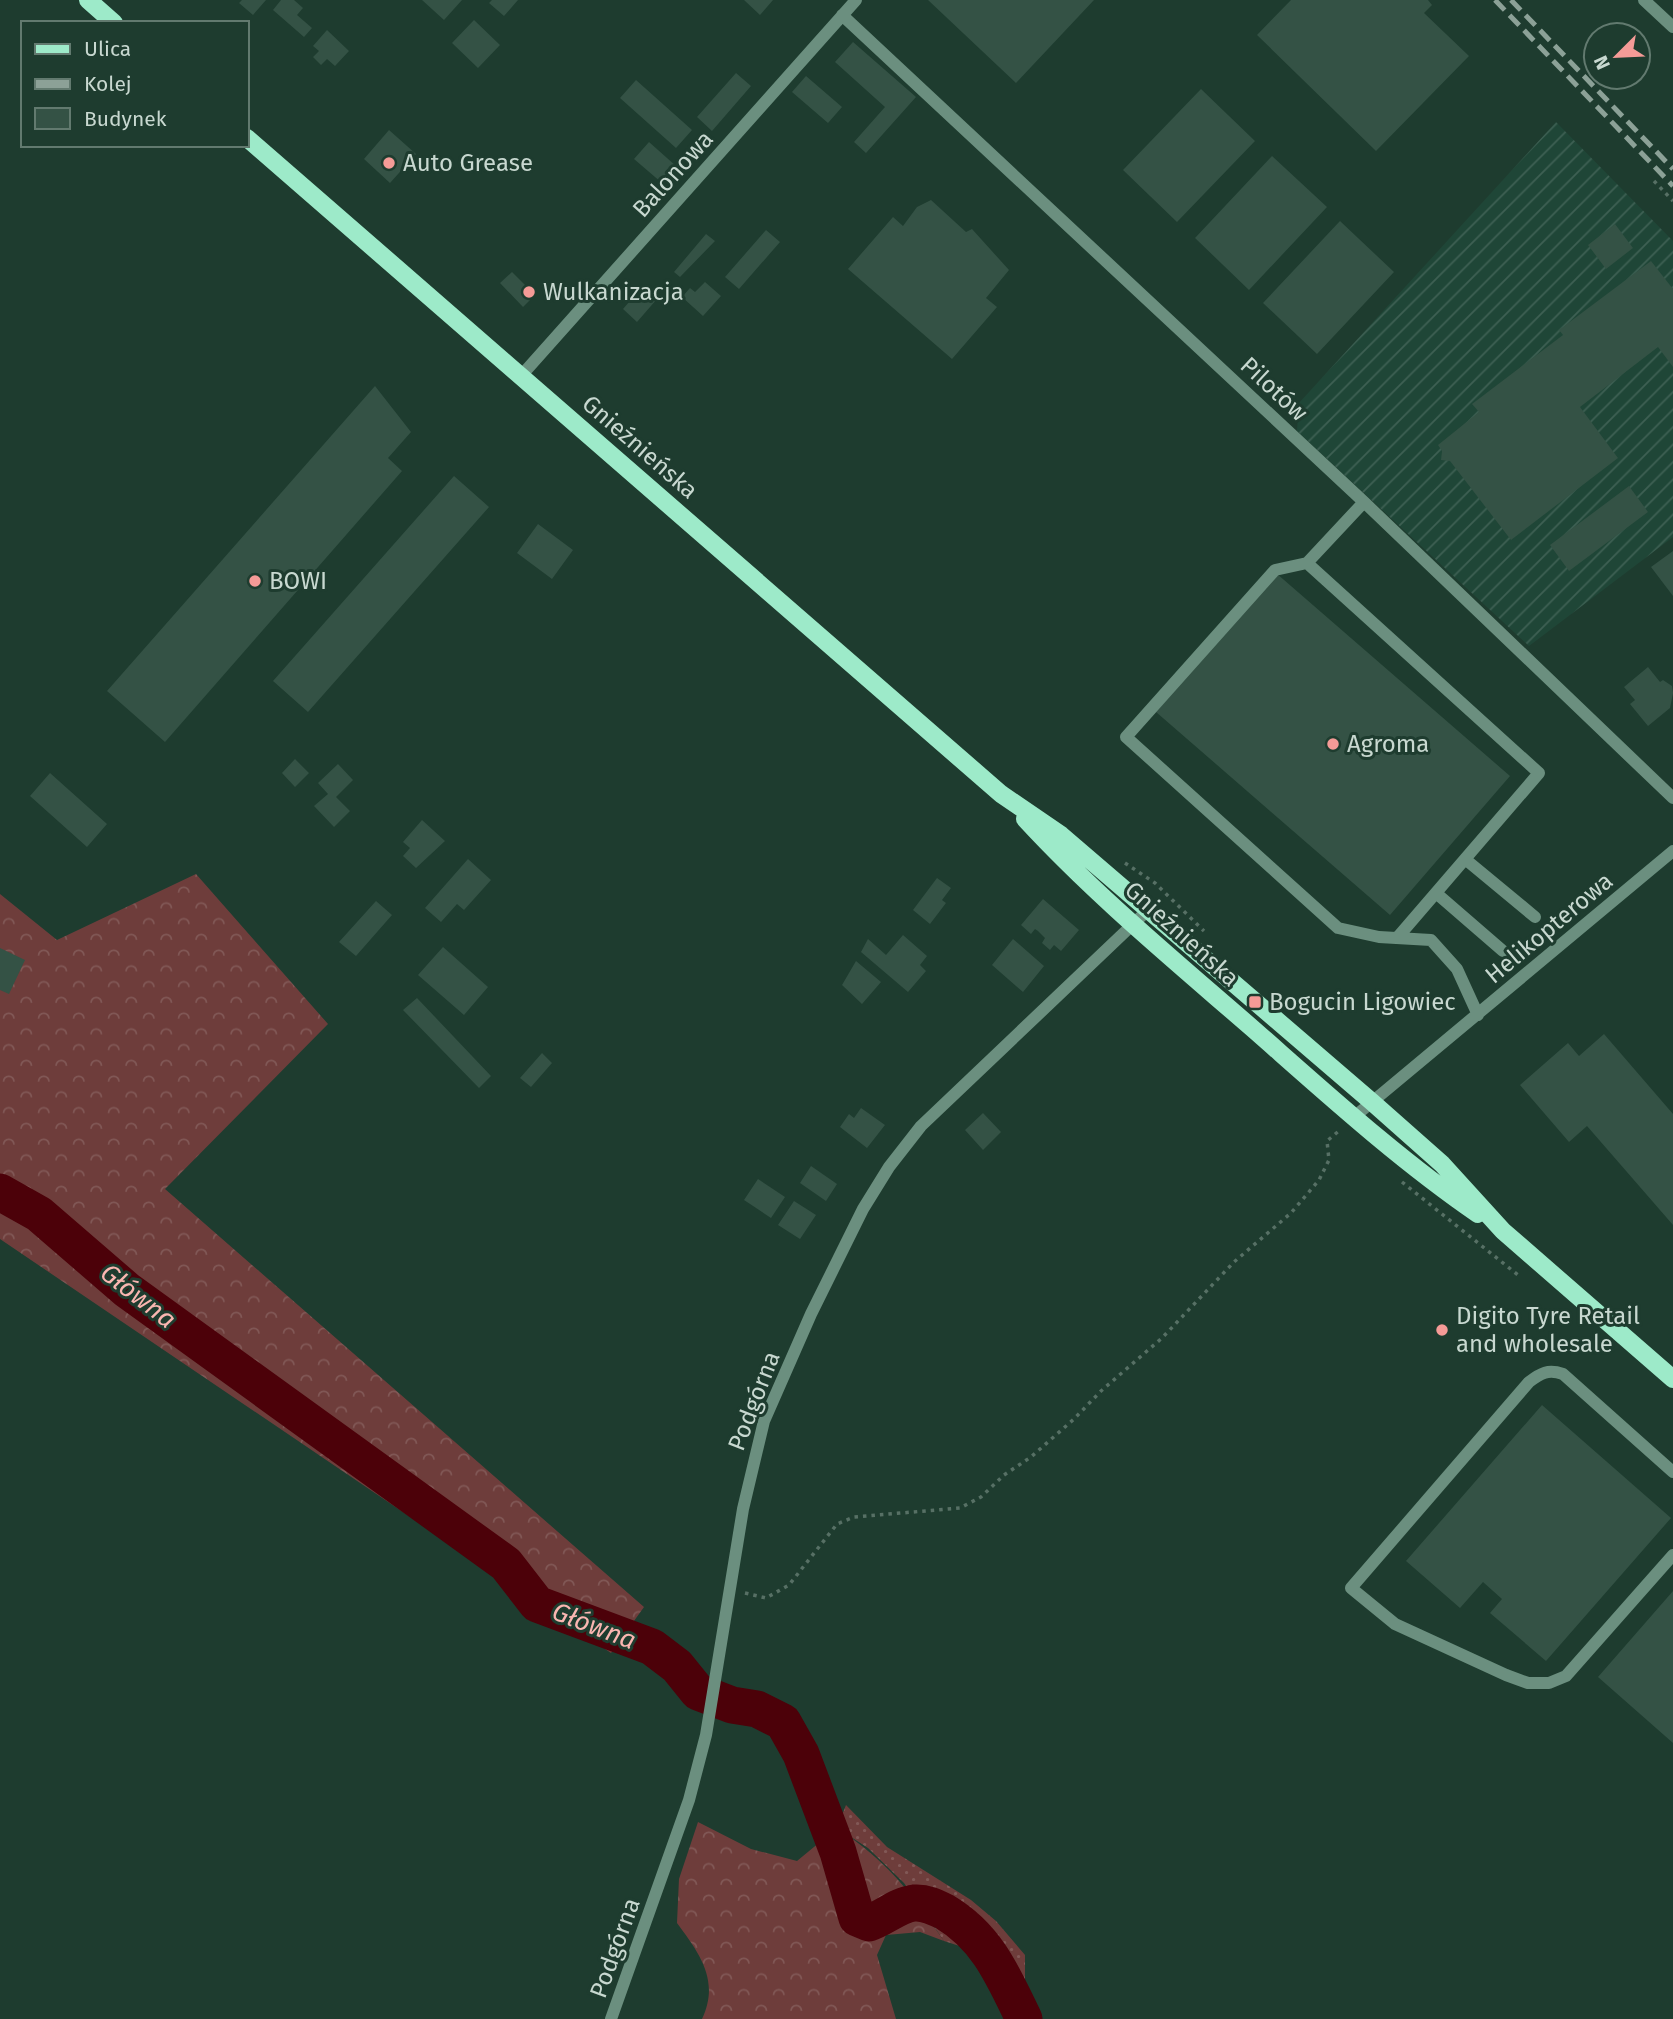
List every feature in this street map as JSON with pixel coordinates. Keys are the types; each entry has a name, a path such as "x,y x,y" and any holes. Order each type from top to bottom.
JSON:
{"main road":[{"path":"88,0 112,21"},
{"name":"Gnieźnieńska","path":"248,139 1001,794 1052,849 1134,925 1408,1164 1503,1231 1670,1371"},
{"name":"Gnieźnieńska","path":"1001,794 1061,835 1372,1102 1442,1164 1503,1231"}],"street":[{"name":"Balonowa","path":"521,376 856,0"},
{"path":"1644,0 1673,27"},
{"name":"Pilotów","path":"842,15 1364,502 1673,798"},
{"path":"1364,502 1307,563 1276,570 1126,737 1338,928 1397,938 1431,940 1457,969 1478,1014"},
{"path":"1307,563 1539,773 1397,938"},
{"name":"Helikopterowa","path":"1354,1117 1673,851"},
{"path":"1465,859 1535,918"},
{"path":"1436,893 1503,951"},
{"name":"Podgórna","path":"611,2019 689,1800 706,1735 715,1668 752,1464 764,1421 811,1314 883,1178 921,1126 1149,909"},
{"path":"1673,1472 1563,1374 1552,1370 1541,1373 1530,1382 1351,1588 1395,1624 1506,1675 1528,1683 1549,1683 1566,1675 1673,1556"}],"path":[{"path":"1654,181 1673,201"},
{"path":"1122,861 1155,883 1213,940"},
{"path":"729,1589 766,1598 789,1585 837,1524 854,1517 960,1508 981,1497 1074,1419 1101,1391 1162,1338 1234,1262 1291,1213 1320,1180 1329,1160 1327,1141 1354,1117"},
{"path":"1408,1164 1401,1183 1518,1275"}],"shaded area":[{"path":"1556,122 1673,241 1673,537 1529,646 1297,431 1299,403"}],"green space":[{"path":"196,874 328,1024 165,1189 644,1607 611,1653 0,1239 0,894 57,940"},
{"path":"846,1805 887,1847 971,1900 996,1921 1025,1955 1025,1991 1037,2019 1015,2019 989,1963 972,1950 944,1941 904,1883 868,1848 837,1828"},
{"path":"698,1822 751,1849 797,1861 837,1828 871,1853 908,1892 944,1941 920,1932 886,1935 877,1955 896,2019 702,2019 709,1992 705,1968 677,1923 679,1879"}],"building":[{"path":"242,0 266,0 253,15 239,3"},
{"path":"281,0 294,0 303,8 297,15 312,28 304,37 273,10"},
{"path":"422,0 462,0 444,20"},
{"path":"492,0 518,0 504,16 489,3"},
{"path":"744,0 773,0 760,15"},
{"path":"928,0 1094,0 1016,83"},
{"path":"1291,0 1428,0 1432,5 1424,13 1469,56 1376,151 1257,35"},
{"path":"474,20 500,45 478,68 452,43"},
{"path":"327,30 349,51 335,66 327,59 321,65 313,57 319,51 313,46"},
{"path":"853,42 916,97 866,153 854,142 885,107 835,62"},
{"path":"736,73 751,86 712,131 697,117"},
{"path":"806,76 842,107 828,123 792,92"},
{"path":"636,80 692,130 676,148 620,98"},
{"path":"1201,89 1255,141 1177,222 1123,170"},
{"path":"389,130 416,154 390,183 364,159"},
{"path":"649,142 676,166 662,183 634,159"},
{"path":"1272,156 1327,207 1249,290 1195,238"},
{"path":"931,200 966,232 972,229 1009,270 986,298 997,307 952,359 848,269 893,217 903,226 917,207"},
{"path":"1340,221 1394,272 1317,354 1263,303"},
{"path":"1615,224 1633,248 1606,269 1588,245"},
{"path":"766,230 780,242 739,289 725,277"},
{"path":"706,234 715,241 680,277 674,272"},
{"path":"1651,261 1673,289 1673,367 1658,347 1580,407 1618,458 1511,540 1450,461 1441,460 1442,451 1438,445 1479,412 1472,404 1563,335 1559,330"},
{"path":"512,272 535,295 523,307 500,283"},
{"path":"705,282 721,296 703,316 682,297 690,288 695,292"},
{"path":"642,287 657,299 637,322 623,309"},
{"name":"BOWI","path":"375,386 411,432 388,458 402,471 165,742 107,691"},
{"path":"454,476 489,507 308,712 273,681"},
{"path":"1629,486 1648,512 1569,571 1550,545"},
{"path":"538,524 573,550 552,579 517,553"},
{"path":"1673,551 1673,596 1651,567"},
{"name":"Agroma","path":"1276,573 1510,776 1390,915 1156,712"},
{"path":"1648,667 1660,682 1663,680 1672,686 1673,693 1670,708 1648,726 1630,704 1635,700 1624,687"},
{"path":"295,759 309,773 295,787 282,773"},
{"path":"338,764 353,780 336,797 350,811 334,827 314,806 328,794 318,783"},
{"path":"50,773 107,824 87,847 30,796"},
{"path":"422,820 445,841 416,868 403,856 410,848 403,842"},
{"path":"468,859 491,880 464,910 457,904 441,922 425,908"},
{"path":"937,878 951,888 942,900 946,903 930,924 913,910"},
{"path":"1043,899 1079,930 1061,951 1054,945 1050,950 1042,943 1045,938 1038,931 1035,929 1031,934 1021,925"},
{"path":"376,901 392,915 356,956 339,942"},
{"path":"903,935 927,956 920,965 926,971 908,992 861,952 868,939 886,955"},
{"path":"1013,939 1044,966 1023,992 992,965"},
{"path":"443,947 488,987 464,1015 418,975"},
{"path":"0,948 25,960 9,994 0,990"},
{"path":"856,961 881,982 862,1004 842,985"},
{"path":"417,998 491,1076 479,1088 403,1010"},
{"path":"1604,1034 1673,1114 1673,1225 1587,1126 1569,1142 1520,1085 1568,1043 1579,1056"},
{"path":"542,1053 552,1063 531,1087 520,1078"},
{"path":"861,1108 885,1125 867,1148 840,1127 849,1114 854,1118"},
{"path":"983,1113 1001,1132 983,1150 965,1130"},
{"path":"811,1166 837,1184 826,1201 800,1183"},
{"path":"758,1179 785,1197 771,1218 744,1200"},
{"path":"794,1201 816,1215 800,1239 778,1225"},
{"path":"1542,1405 1671,1518 1546,1661 1490,1613 1502,1599 1483,1582 1460,1608 1406,1561"},
{"path":"1673,1591 1673,1743 1598,1677"}],"waterway":[{"name":"Główna","path":"0,1192 39,1214 127,1290 506,1564 537,1604 652,1647 677,1666 698,1692 732,1705 757,1709 783,1722 801,1754 838,1852 857,1918 869,1923 902,1906 914,1903 926,1904 945,1912 973,1934 993,1959 1024,2019"}],"railway":[{"path":"1495,0 1673,186"},
{"path":"1511,0 1673,169"}],"place":[{"name":"Auto Grease","path":"389,163"},
{"name":"Wulkanizacja","path":"529,292"},
{"name":"BOWI","path":"255,581"},
{"name":"Agroma","path":"1333,744"},
{"name":"Bogucin Ligowiec","path":"1255,1002"},
{"name":"Digito Tyre Retail and wholesale","path":"1442,1330"}]}
